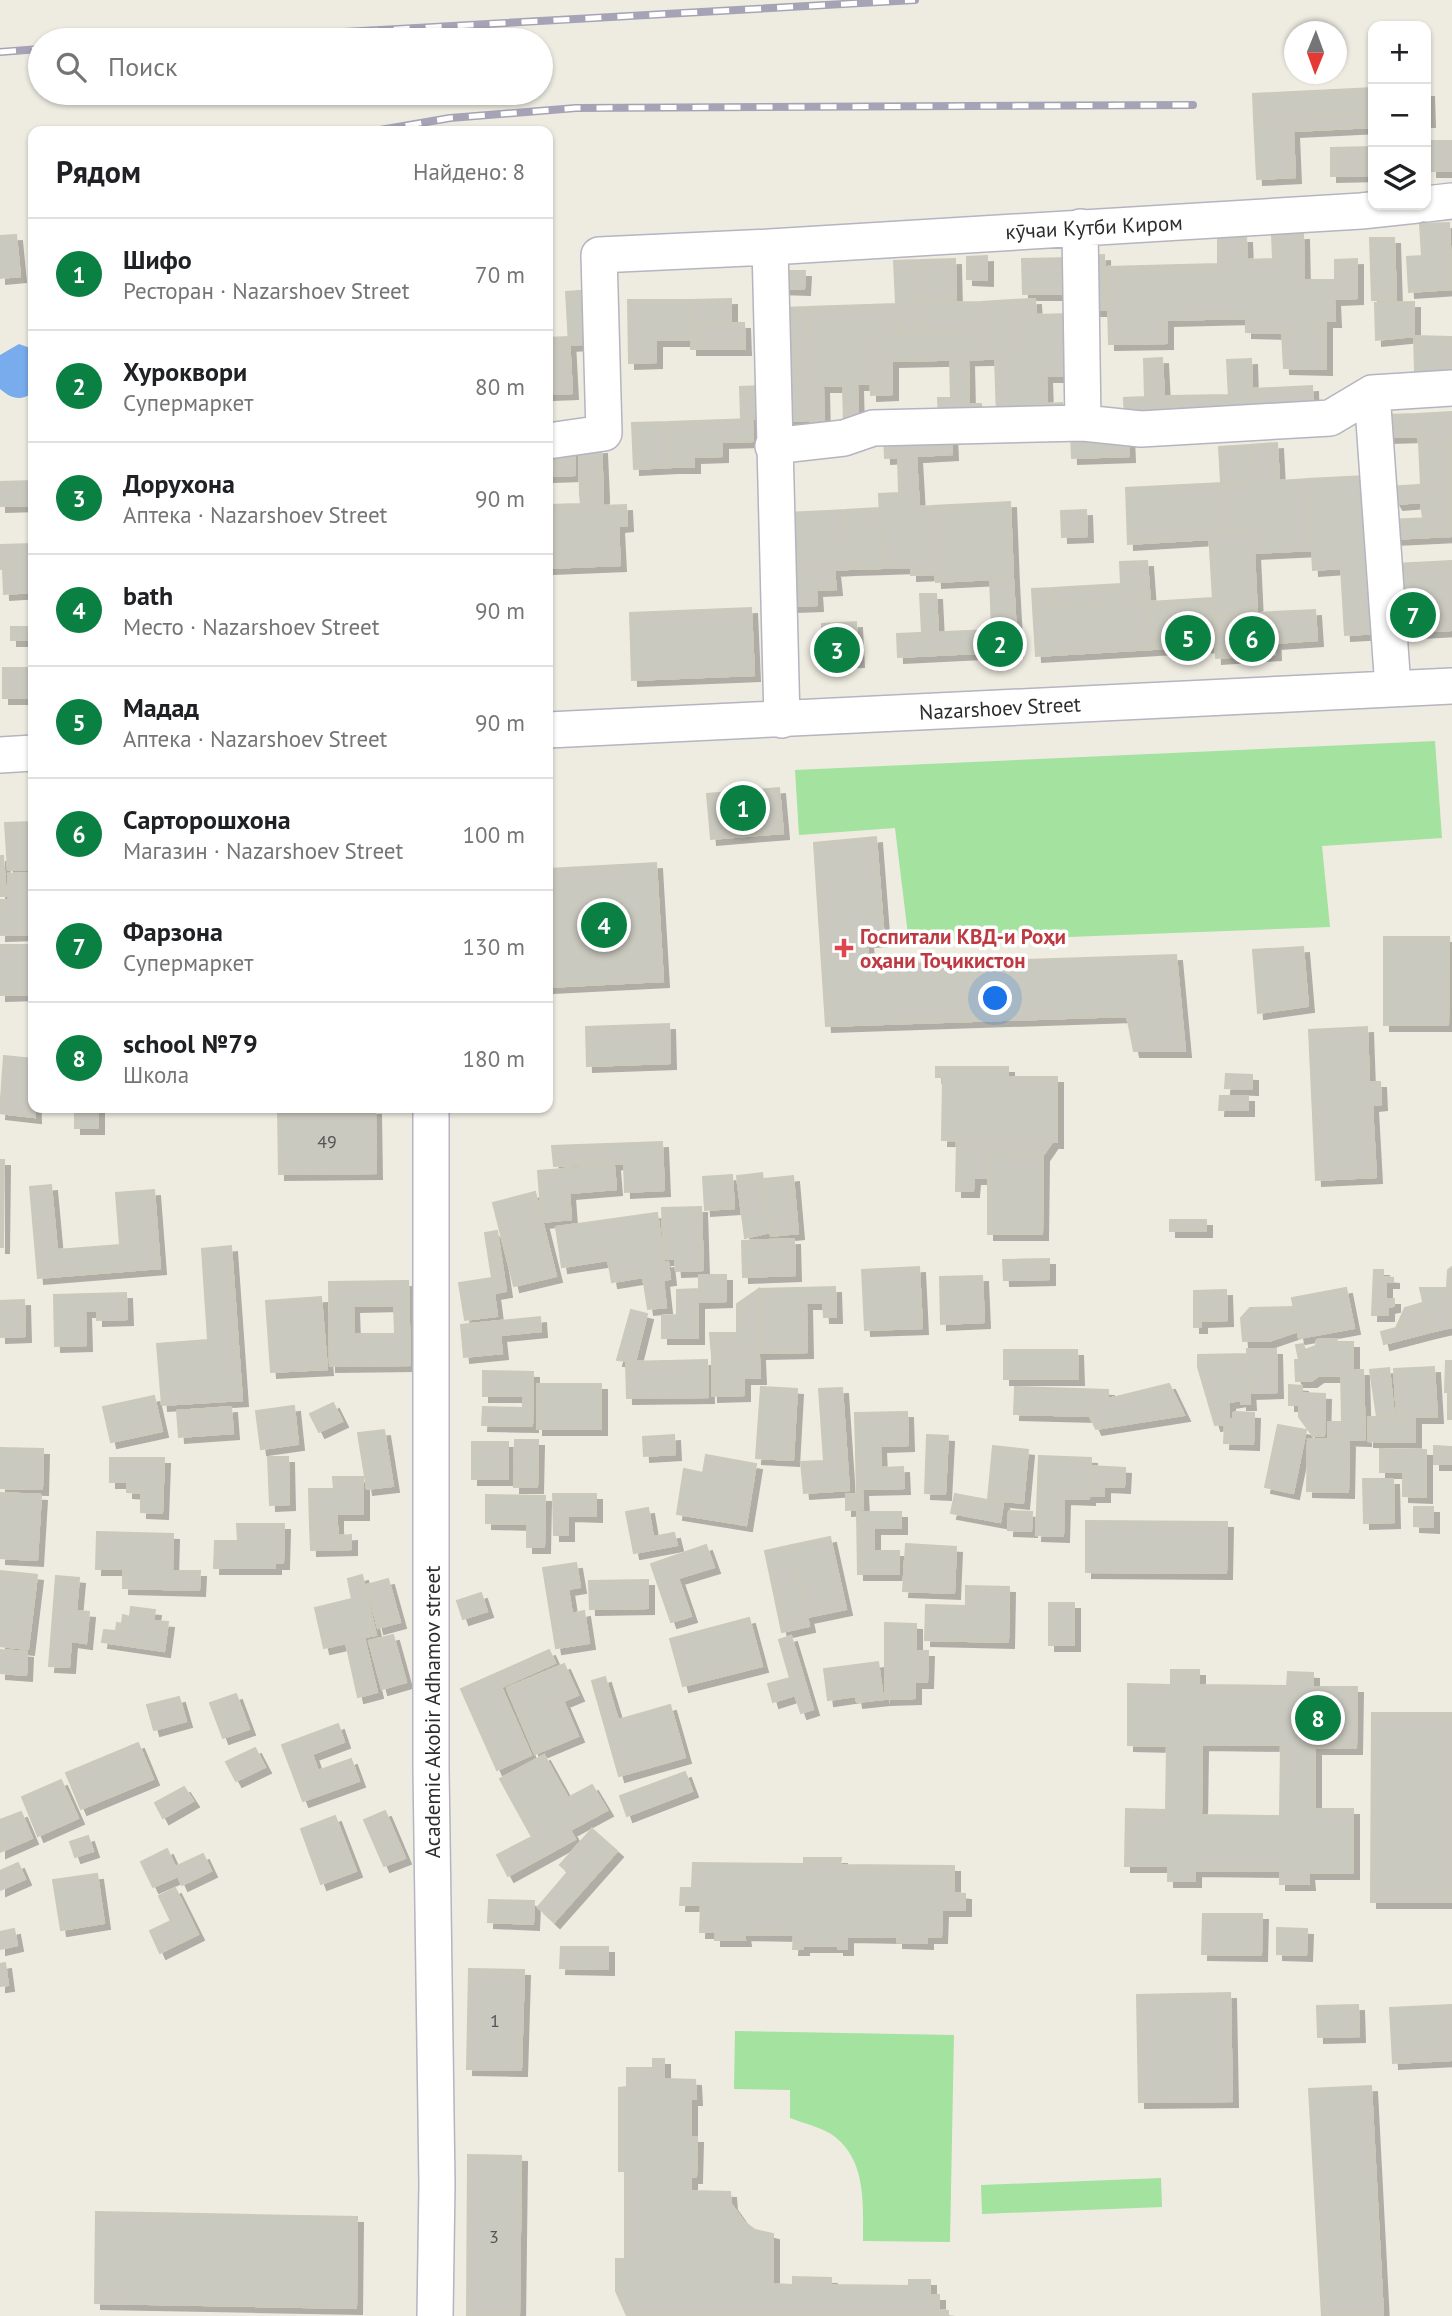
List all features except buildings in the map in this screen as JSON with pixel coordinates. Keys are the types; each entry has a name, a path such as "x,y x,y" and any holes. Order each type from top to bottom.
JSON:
{"street":[{"path":"1431,203 1452,201"},
{"name":"кӯчаи Кутби Киром","path":"553,440 604,433 599,256 1370,210"},
{"path":"1080,227 1083,423"},
{"path":"770,247 782,720"},
{"path":"774,446 844,438 873,428 1083,423 1141,429 1330,418 1371,394 1452,388"},
{"path":"1371,394 1393,688"},
{"name":"Nazarshoev Street","path":"553,730 1452,686"},
{"path":"0,755 28,754"},
{"name":"Academic Akobir Adhamov street","path":"432,1113 431,1769 437,2184 435,2316"}],"green space":[{"path":"1435,741 1442,838 1322,846 1330,927 909,943 895,828 799,835 795,770"},
{"path":"735,2031 954,2035 950,2242 863,2241 862,2197 857,2169 851,2156 843,2144 831,2134 790,2118 790,2090 734,2089"},
{"path":"1161,2178 1162,2207 982,2214 981,2185"}],"water":[{"path":"19,344 28,347 28,395 12,397 0,389 0,355"}],"railway":[{"path":"416,28 915,0"},
{"path":"0,52 28,50"},
{"path":"403,126 450,118 576,108 1193,105"}],"place":[{"name":"Фарзона","path":"1413,615"},
{"name":"Мадад","path":"1188,638"},
{"name":"Сарторошхона","path":"1252,639"},
{"name":"Хуроквори","path":"1000,644"},
{"name":"Дорухона","path":"837,650"},
{"name":"Шифо","path":"743,808"},
{"name":"bath","path":"604,925"},
{"name":"Госпитали КВД-и Роҳи оҳани Тоҷикистон","path":"844,948"},
{"name":"school №79","path":"1318,1718"}]}
